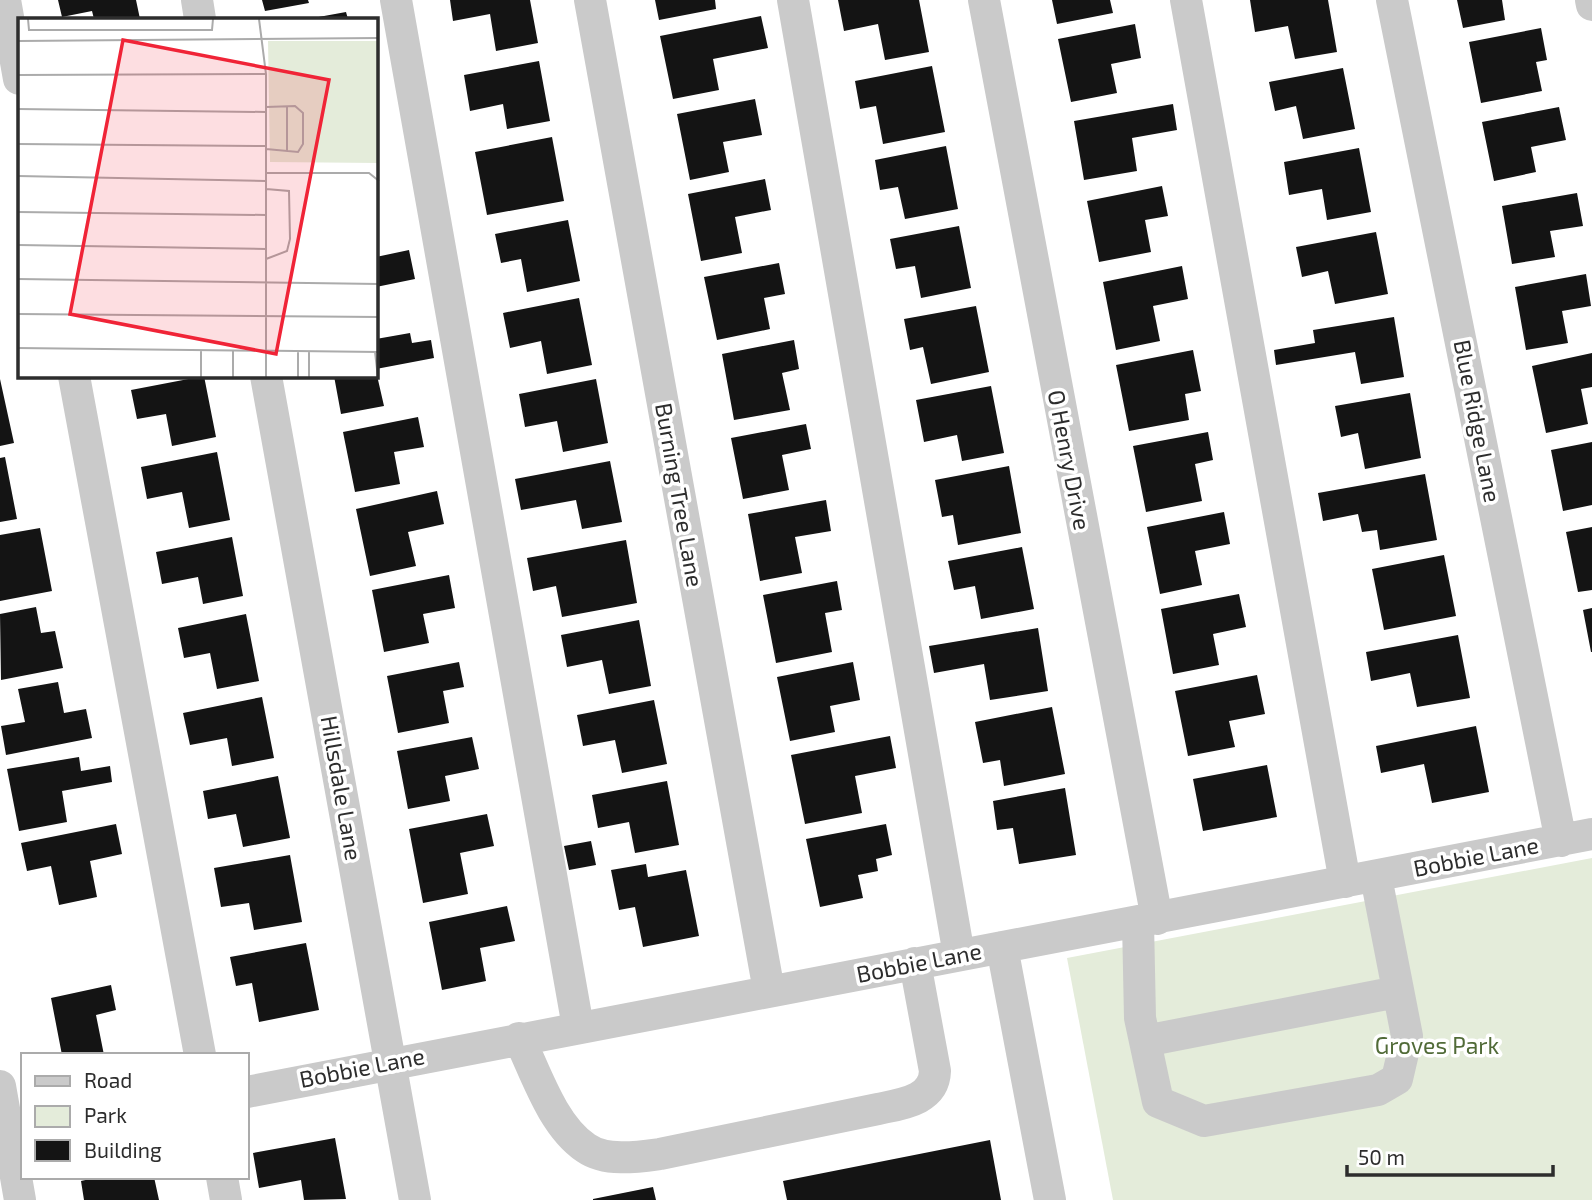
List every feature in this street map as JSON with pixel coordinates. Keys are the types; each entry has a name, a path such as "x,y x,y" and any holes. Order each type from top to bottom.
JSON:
{"street":[{"path":"5,0 18,73"},
{"path":"197,0 200,18"},
{"path":"396,0 578,1027"},
{"name":"Burning Tree Lane","path":"590,0 769,990"},
{"path":"793,0 959,955"},
{"name":"O Henry Drive","path":"984,0 1148,920 1140,1018 1158,1102 1204,1121 1378,1090 1398,1079 1407,1036 1397,992"},
{"path":"1186,0 1345,883"},
{"name":"Blue Ridge Lane","path":"1392,0 1561,841"},
{"path":"74,378 200,1053"},
{"name":"Hillsdale Lane","path":"266,378 415,1200"},
{"name":"Bobbie Lane","path":"248,1092 391,1062 1592,834"},
{"path":"1145,1041 1397,992 1376,877"},
{"path":"1002,947 1051,1200"},
{"path":"519,1038 563,1124 587,1149 632,1158 660,1154 878,1109 913,1101 925,1094 934,1081 935,1071 915,963"},
{"path":"0,1086 20,1200"},
{"path":"222,1179 226,1200"}],"green space":[{"name":"Groves Park","path":"1592,858 1592,1200 1113,1200 1067,958"}],"building":[{"path":"58,0 136,0 140,18 94,18 92,11 62,17"},
{"path":"262,0 308,0 309,3 265,11"},
{"path":"450,0 530,0 538,43 496,51 490,14 453,21"},
{"path":"655,0 715,0 716,9 659,20"},
{"path":"838,0 919,0 929,52 885,60 878,24 844,31"},
{"path":"1052,0 1110,0 1113,13 1057,24"},
{"path":"1250,0 1328,0 1337,52 1295,59 1288,26 1255,32"},
{"path":"1457,0 1502,0 1505,20 1463,28"},
{"path":"346,12 348,18 313,18"},
{"path":"761,16 768,48 713,59 719,90 673,99 660,36"},
{"path":"1135,24 1141,58 1111,64 1117,93 1071,102 1058,39"},
{"path":"1541,28 1547,60 1536,62 1542,91 1481,103 1469,42"},
{"path":"539,61 550,121 507,129 503,104 470,111 464,75"},
{"path":"932,66 945,132 883,144 876,106 860,109 855,81"},
{"path":"1343,68 1355,129 1303,139 1296,106 1275,111 1269,82"},
{"path":"755,99 762,135 723,142 729,172 690,180 677,114"},
{"path":"1173,104 1177,130 1132,138 1137,171 1084,180 1074,121"},
{"path":"1559,107 1566,140 1531,147 1536,172 1494,181 1482,122"},
{"path":"552,137 564,201 487,215 475,152"},
{"path":"946,146 958,209 905,219 898,187 880,190 875,160"},
{"path":"1359,148 1371,212 1327,220 1322,189 1289,195 1284,162"},
{"path":"765,179 771,210 735,217 742,253 701,261 688,194"},
{"path":"1162,186 1168,216 1145,220 1151,252 1099,262 1087,201"},
{"path":"1577,193 1583,226 1550,231 1555,257 1512,264 1502,206"},
{"path":"568,220 580,281 527,292 521,259 501,263 495,234"},
{"path":"959,226 971,288 921,298 915,266 896,269 890,239"},
{"path":"1376,232 1388,294 1335,304 1328,271 1302,277 1296,247"},
{"path":"409,250 415,279 378,287 378,257"},
{"path":"779,263 785,294 764,298 770,329 717,340 704,277"},
{"path":"1182,266 1188,299 1153,306 1160,341 1116,350 1103,282"},
{"path":"1586,274 1591,306 1562,311 1568,343 1526,350 1515,287"},
{"path":"579,298 592,365 547,374 541,341 510,348 503,313"},
{"path":"976,306 989,372 931,384 923,347 910,350 904,319"},
{"path":"1394,317 1404,377 1361,384 1355,352 1276,365 1274,350 1315,343 1313,330"},
{"path":"410,333 412,343 431,340 434,358 378,369 378,339"},
{"path":"794,340 799,369 782,373 790,410 734,420 722,354"},
{"path":"1193,350 1201,391 1185,394 1189,420 1129,431 1116,365"},
{"path":"1592,353 1592,387 1581,389 1588,424 1546,433 1532,366"},
{"path":"204,378 216,437 172,446 166,414 137,419 131,390"},
{"path":"334,378 378,378 384,406 341,414"},
{"path":"0,379 14,443 0,446"},
{"path":"596,379 608,443 563,452 557,421 525,427 519,394"},
{"path":"991,386 1004,453 962,461 957,435 924,442 916,400"},
{"path":"1410,393 1421,458 1365,469 1358,433 1341,437 1335,406"},
{"path":"418,417 424,447 394,452 400,484 355,492 343,432"},
{"path":"806,424 811,449 782,455 789,490 743,499 731,438"},
{"path":"1208,432 1213,460 1195,464 1202,501 1146,512 1133,446"},
{"path":"1592,442 1592,505 1563,511 1551,450"},
{"path":"217,452 230,520 189,528 182,492 147,499 141,467"},
{"path":"5,457 17,519 0,522 0,458"},
{"path":"610,461 622,522 582,529 576,500 521,510 515,479"},
{"path":"1009,466 1021,533 958,545 953,515 942,517 935,480"},
{"path":"1425,474 1437,540 1380,550 1377,530 1362,532 1358,514 1323,521 1318,493"},
{"path":"437,491 444,524 408,532 416,566 370,576 356,509"},
{"path":"826,500 831,531 795,537 802,573 760,581 748,514"},
{"path":"1224,512 1230,544 1195,551 1202,585 1160,594 1147,527"},
{"path":"1592,527 1592,590 1578,592 1566,532"},
{"path":"40,528 52,591 0,601 0,535"},
{"path":"232,537 243,596 203,604 198,577 162,584 156,552"},
{"path":"626,540 637,603 562,617 556,586 533,591 527,558"},
{"path":"1022,547 1034,609 981,619 975,586 954,590 948,561"},
{"path":"1444,555 1456,616 1384,630 1372,569"},
{"path":"449,575 455,608 423,614 429,643 384,652 372,590"},
{"path":"837,581 842,610 825,613 832,652 776,663 763,595"},
{"path":"1239,594 1246,627 1213,634 1219,665 1173,674 1161,609"},
{"path":"36,607 41,633 55,631 63,668 1,680 0,614"},
{"path":"1592,608 1592,652 1591,652 1583,610"},
{"path":"246,614 259,681 217,689 210,653 184,658 178,628"},
{"path":"639,620 651,686 609,694 602,660 567,667 561,635"},
{"path":"1038,628 1048,691 990,700 984,664 934,673 929,646"},
{"path":"1458,635 1470,698 1417,707 1410,673 1371,681 1366,652"},
{"path":"459,662 464,687 443,691 449,723 398,733 387,676"},
{"path":"853,662 860,700 830,706 835,732 790,741 777,677"},
{"path":"1257,675 1265,714 1229,721 1235,747 1188,756 1175,691"},
{"path":"58,682 64,713 86,709 92,738 6,755 1,726 25,722 18,689"},
{"path":"262,697 274,758 232,766 227,738 190,745 183,713"},
{"path":"654,700 667,764 622,773 615,740 583,746 577,715"},
{"path":"1052,707 1065,774 1004,786 1000,760 983,763 975,722"},
{"path":"1476,726 1489,792 1432,803 1424,764 1381,773 1376,746"},
{"path":"890,736 896,768 855,776 862,813 805,824 791,755"},
{"path":"472,737 479,769 445,776 450,801 408,809 397,751"},
{"path":"79,757 81,771 110,766 112,782 62,791 67,822 19,831 7,769"},
{"path":"1267,765 1277,817 1203,831 1193,779"},
{"path":"278,776 290,838 243,847 236,814 208,819 203,791"},
{"path":"667,781 679,845 635,853 629,822 598,828 592,795"},
{"path":"1065,788 1076,855 1019,864 1013,828 997,830 993,801"},
{"path":"487,814 494,846 460,853 468,894 423,903 409,829"},
{"path":"116,824 122,854 90,861 97,897 59,905 51,866 27,871 21,843"},
{"path":"886,824 892,855 876,859 878,871 858,875 863,898 820,907 806,839"},
{"path":"591,841 596,865 569,870 564,846"},
{"path":"290,855 302,922 254,930 249,903 221,907 214,868"},
{"path":"646,864 648,877 686,870 699,936 643,947 635,907 619,910 611,870"},
{"path":"507,906 515,941 480,948 486,981 442,990 429,922"},
{"path":"306,943 319,1010 259,1022 252,983 236,986 230,957"},
{"path":"111,985 116,1010 96,1015 104,1053 62,1053 51,998"},
{"path":"335,1138 346,1199 304,1200 301,1180 259,1188 253,1153"},
{"path":"990,1140 1001,1200 787,1200 783,1181"},
{"path":"154,1179 159,1200 84,1200 81,1181"},
{"path":"653,1187 656,1200 593,1200 593,1199"}]}
